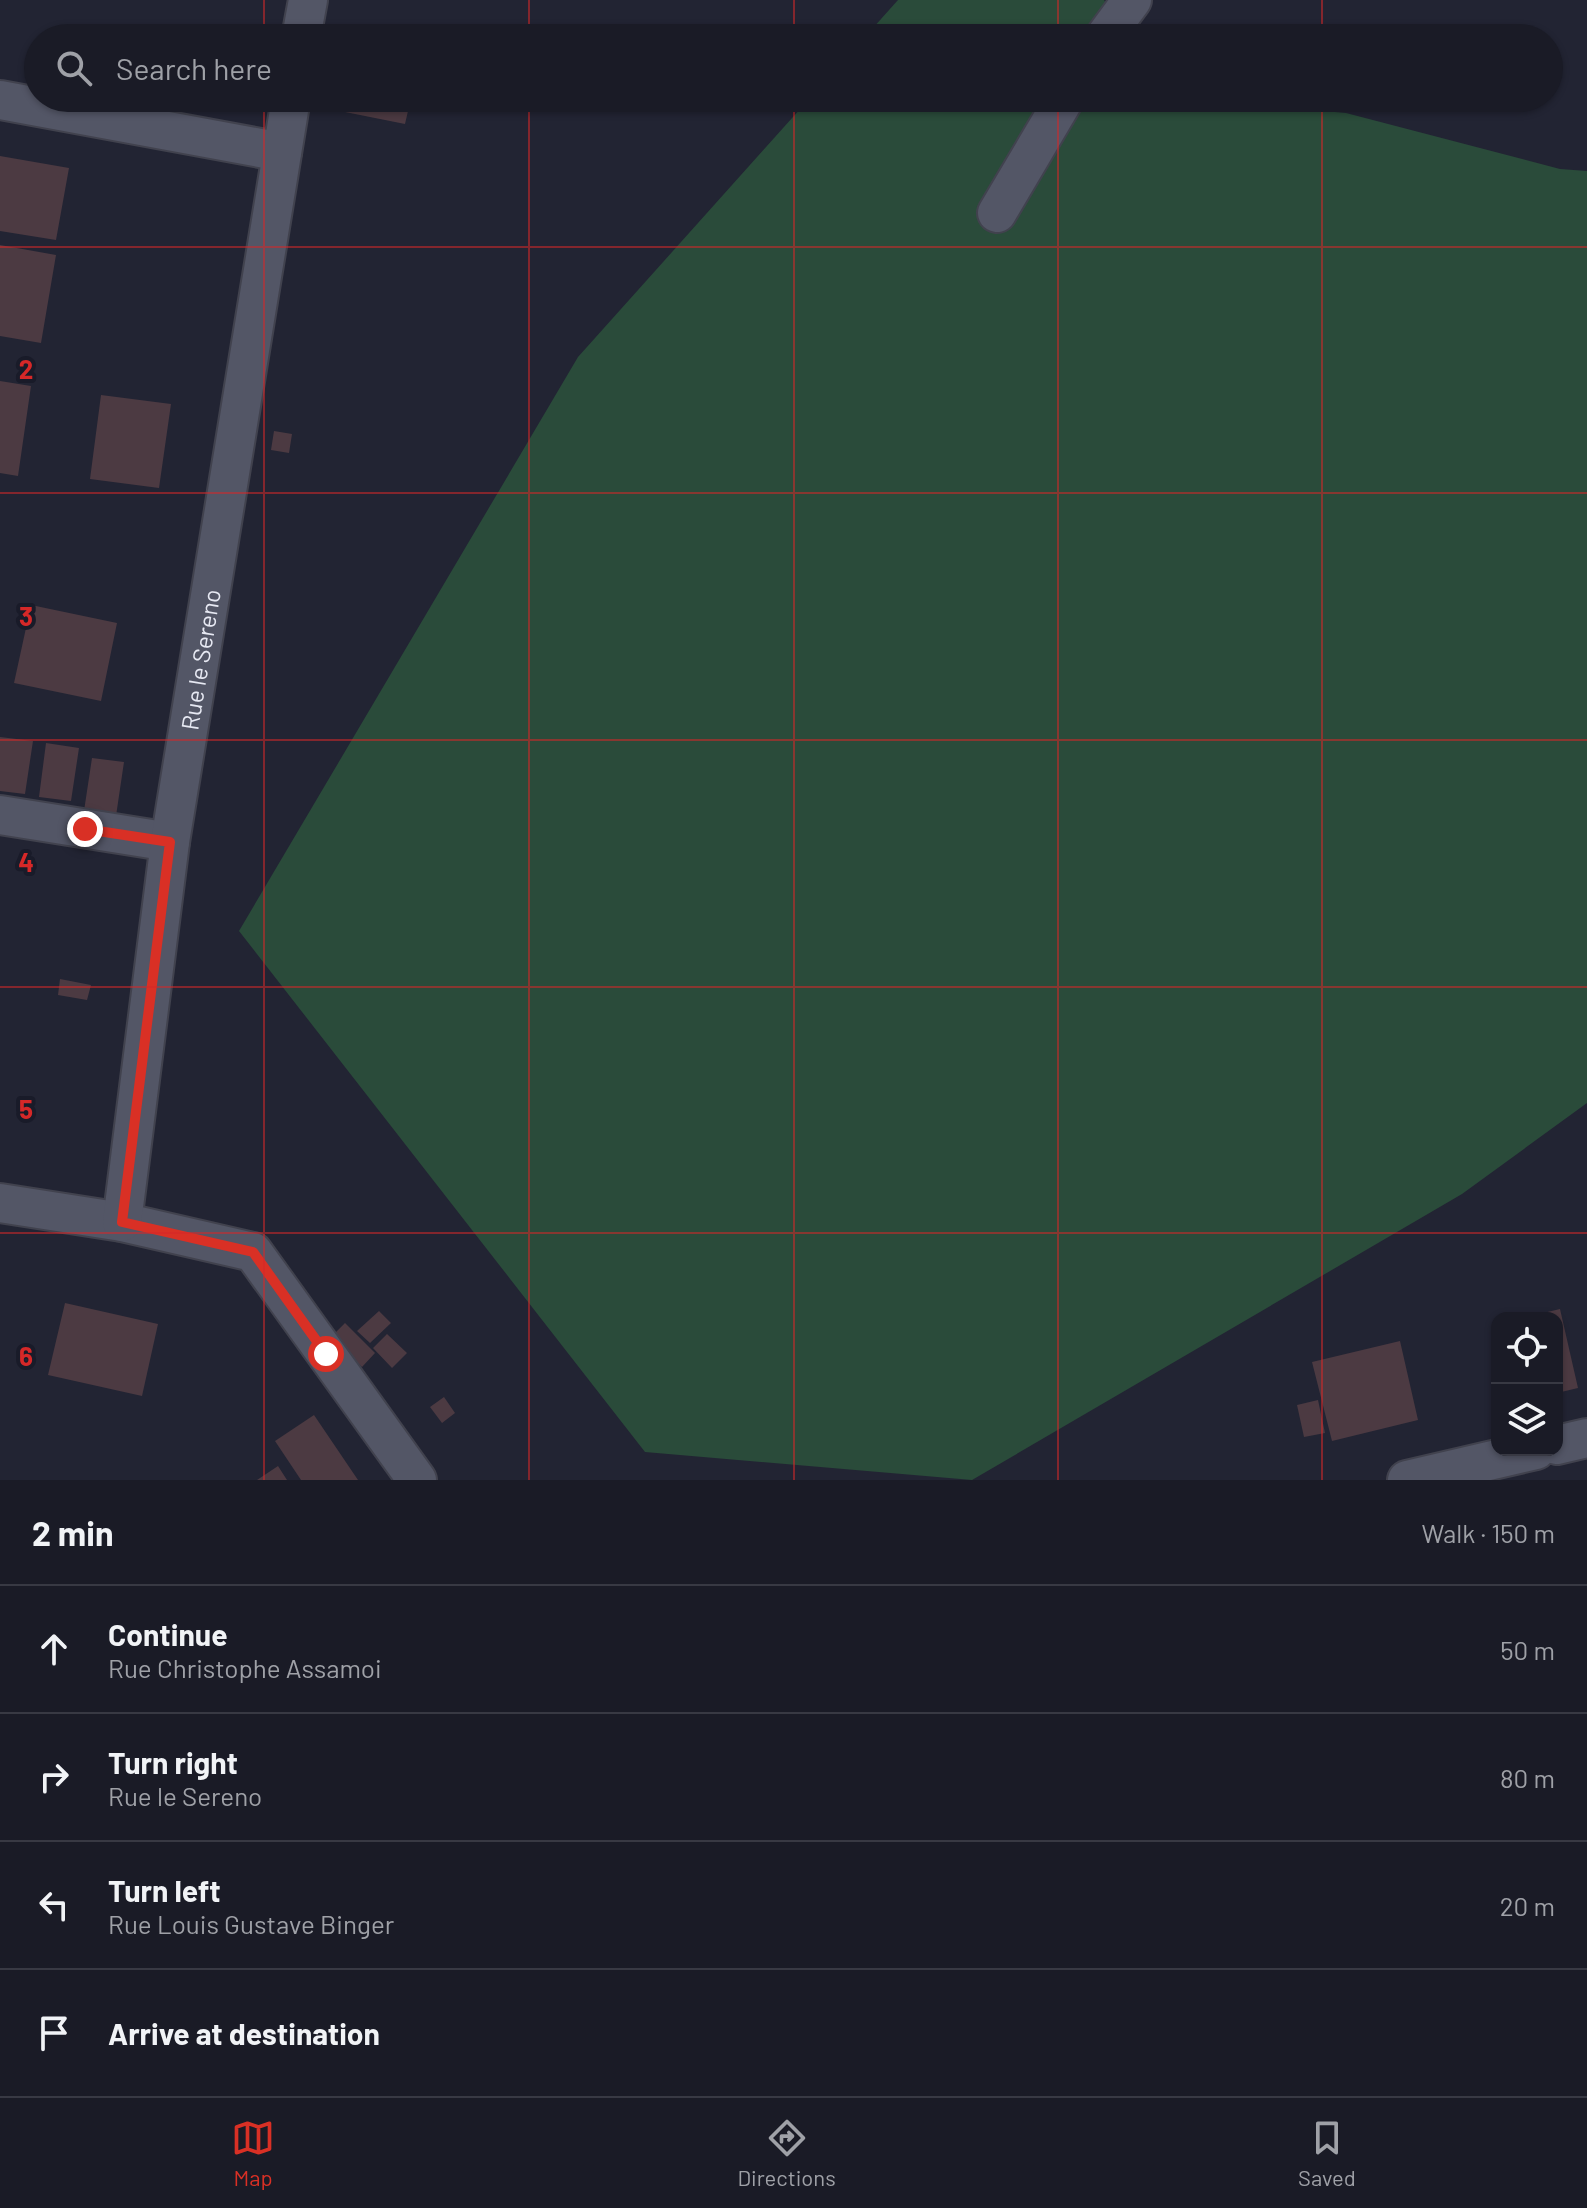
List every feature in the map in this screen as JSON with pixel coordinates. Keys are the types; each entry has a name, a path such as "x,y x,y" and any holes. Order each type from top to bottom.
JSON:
{"street":[{"path":"304,24 308,0"},
{"path":"1114,24 1132,0"},
{"path":"0,100 24,104"},
{"path":"65,112 282,152"},
{"name":"Rue le Sereno","path":"122,1222 170,842 289,112"},
{"path":"997,213 1057,112"},
{"path":"0,815 170,842"},
{"path":"0,1203 122,1222 253,1252 417,1480"},
{"path":"1563,1444 1587,1438"},
{"path":"1407,1480 1510,1456"}],"green space":[{"path":"898,0 1104,0 1119,24 877,24"},
{"path":"797,112 1335,112 1560,169 1587,171 1587,1103 1462,1194 972,1480 645,1452 239,931 578,357"}],"building":[{"path":"345,112 408,112 405,124"},
{"path":"0,156 69,168 56,240 0,231"},
{"path":"0,245 56,255 41,343 0,336"},
{"path":"0,381 31,386 18,476 0,473"},
{"path":"101,395 171,404 159,488 90,479"},
{"path":"274,431 292,434 289,453 271,450"},
{"path":"31,605 117,623 101,701 14,683"},
{"path":"0,737 33,741 25,794 0,791"},
{"path":"46,743 79,748 71,801 39,797"},
{"path":"92,758 124,762 116,816 84,811"},
{"path":"60,979 91,985 87,1000 58,995"},
{"path":"65,1303 158,1324 142,1396 48,1375"},
{"path":"379,1311 391,1323 370,1343 357,1331"},
{"path":"1563,1322 1578,1388 1563,1392"},
{"path":"345,1323 375,1353 362,1367 331,1337"},
{"path":"387,1334 407,1353 392,1368 373,1348"},
{"path":"1400,1341 1418,1420 1332,1441 1312,1362"},
{"path":"444,1397 455,1413 442,1423 430,1407"},
{"path":"1318,1400 1325,1433 1304,1437 1297,1405"},
{"path":"314,1415 358,1480 301,1480 275,1441"},
{"path":"278,1466 287,1480 257,1480"}],"route":[{"path":"85,829 170,842 122,1222 253,1252 326,1354"}]}
